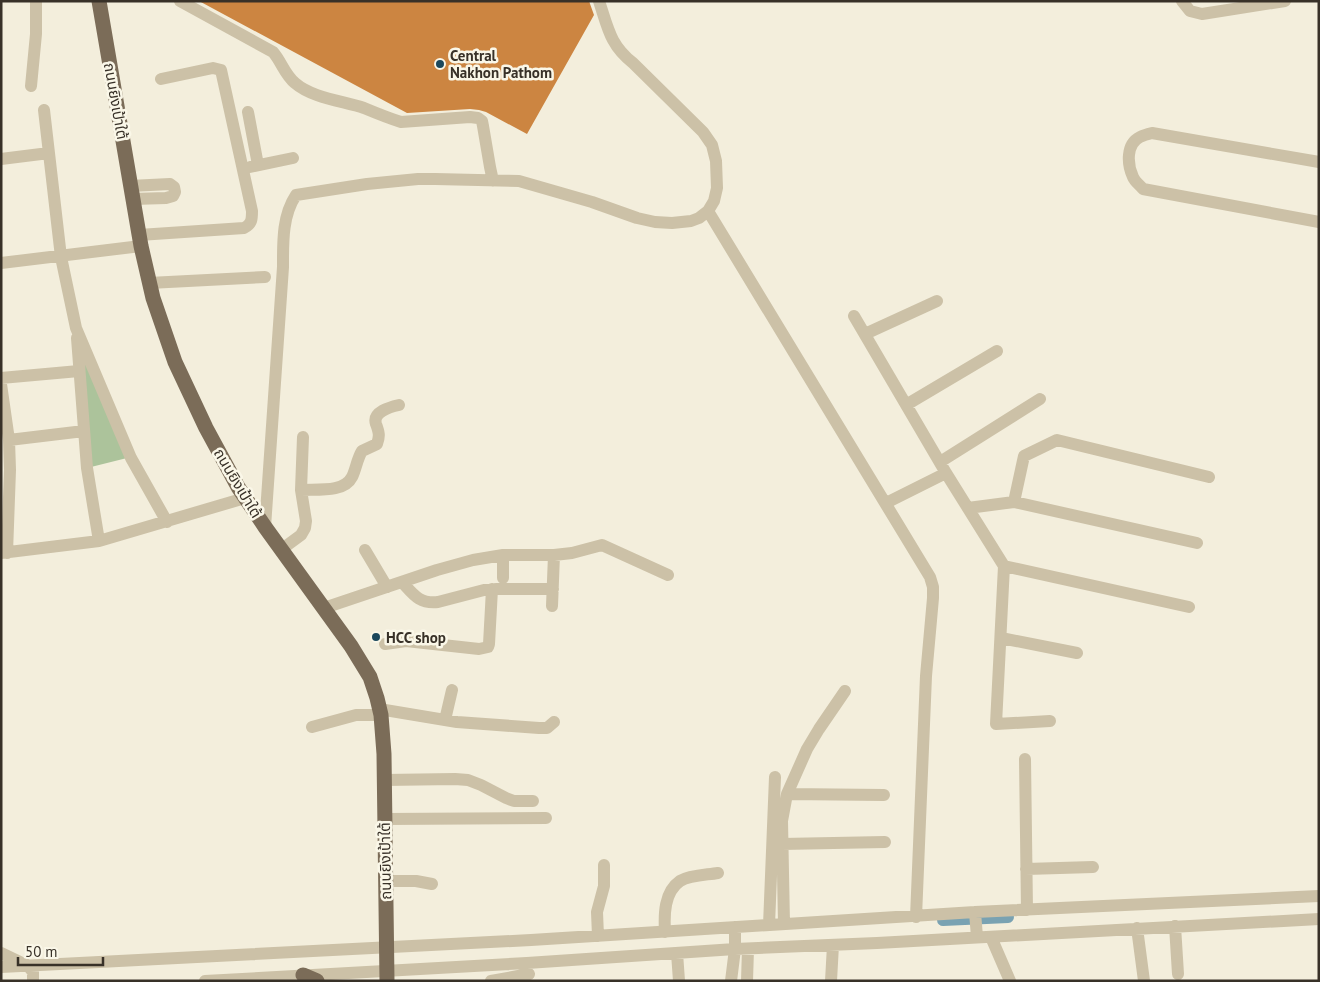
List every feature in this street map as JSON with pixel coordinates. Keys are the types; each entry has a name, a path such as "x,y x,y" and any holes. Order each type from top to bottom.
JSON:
{"main road":[{"name":"ถนนยิงเป้าใต้","path":"99,1 140,241 153,298 175,362 238,487 351,646 370,676 380,712 384,754 387,976"}],"street":[{"path":"31,86 36,41 36,1"},
{"path":"180,1 273,52 294,82 311,92 364,108 401,122 478,118 482,121 493,181"},
{"path":"592,1 597,16 610,33"},
{"path":"265,527 283,267 283,232 292,200 296,195 367,184 435,179 519,182 655,222 691,221 708,211 714,201 716,188 716,161 712,145 703,132 614,44 599,1"},
{"path":"1182,1 1190,11 1202,14 1285,1"},
{"path":"1,263 61,257 140,241 249,226 252,222 252,211 221,70 213,68 161,79"},
{"path":"44,110 61,257 76,328 87,468 99,541"},
{"path":"248,112 258,165"},
{"path":"1319,162 1152,133 1141,136 1134,142 1130,150 1129,166 1133,179 1143,189 1319,222"},
{"path":"1,159 49,153"},
{"path":"242,168 292,158"},
{"path":"708,211 886,503 930,577 933,587 926,676 916,917"},
{"path":"149,283 265,277"},
{"path":"865,334 937,301"},
{"path":"854,316 1004,566 996,724 1050,721"},
{"path":"76,328 131,458 167,522"},
{"path":"906,405 996,351"},
{"path":"1,378 79,371"},
{"path":"1,384 10,470 4,553 99,541 245,498"},
{"path":"886,503 943,467 1040,399"},
{"path":"301,490 337,488 347,484 351,479 362,451 377,444 379,440 379,430 376,423 379,414 386,408 399,405"},
{"path":"8,440 84,431"},
{"path":"282,549 301,535 305,528 306,521 301,490 303,437"},
{"path":"1014,502 1024,456 1057,440 1209,477"},
{"path":"968,508 1014,502 1197,543"},
{"path":"324,608 437,570 473,560 502,555 572,553 602,545 668,575"},
{"path":"365,550 387,587"},
{"path":"502,555 503,578"},
{"path":"552,606 554,555"},
{"path":"1004,566 1189,607"},
{"path":"402,582 422,601 430,602 438,602 492,589 553,589"},
{"path":"385,644 406,641 485,649 489,644 492,589"},
{"path":"1001,638 1077,653"},
{"path":"446,720 452,690"},
{"path":"784,924 782,822 787,794 818,729 845,692"},
{"path":"312,727 380,712 539,728 547,728 554,722"},
{"path":"1025,759 1027,910"},
{"path":"769,925 775,777"},
{"path":"384,780 468,780 514,801 533,801"},
{"path":"787,794 884,795"},
{"path":"385,819 546,818"},
{"path":"782,844 885,842"},
{"path":"598,936 597,912 604,886 604,865"},
{"path":"1026,869 1093,867"},
{"path":"665,932 665,906 675,886 680,881 690,877 718,873"},
{"path":"386,881 407,880 432,884"},
{"path":"491,981 529,973 735,947 748,949 833,945 977,934 991,937 1175,926 1271,908 1319,896"},
{"path":"1,967 31,973 386,947 735,929 784,924 975,915 1027,910 1271,908 1319,919"},
{"path":"975,915 977,934"},
{"path":"1175,926 1178,974"},
{"path":"1137,928 1144,981"},
{"path":"731,981 735,929"},
{"path":"991,937 1010,981"},
{"path":"831,981 833,945"},
{"path":"746,981 748,949"},
{"path":"1,953 31,973"},
{"path":"677,953 679,981"},
{"path":"205,981 529,973"}],"green space":[{"path":"79,341 135,456 91,467"}],"building":[{"name":"Central Nakhon Pathom","path":"199,1 589,1 594,15 527,134 479,110 407,113"}],"waterway":[{"path":"943,920 1008,917"}],"place":[{"name":"Central Nakhon Pathom","path":"440,64"},
{"name":"HCC shop","path":"376,637"}]}
